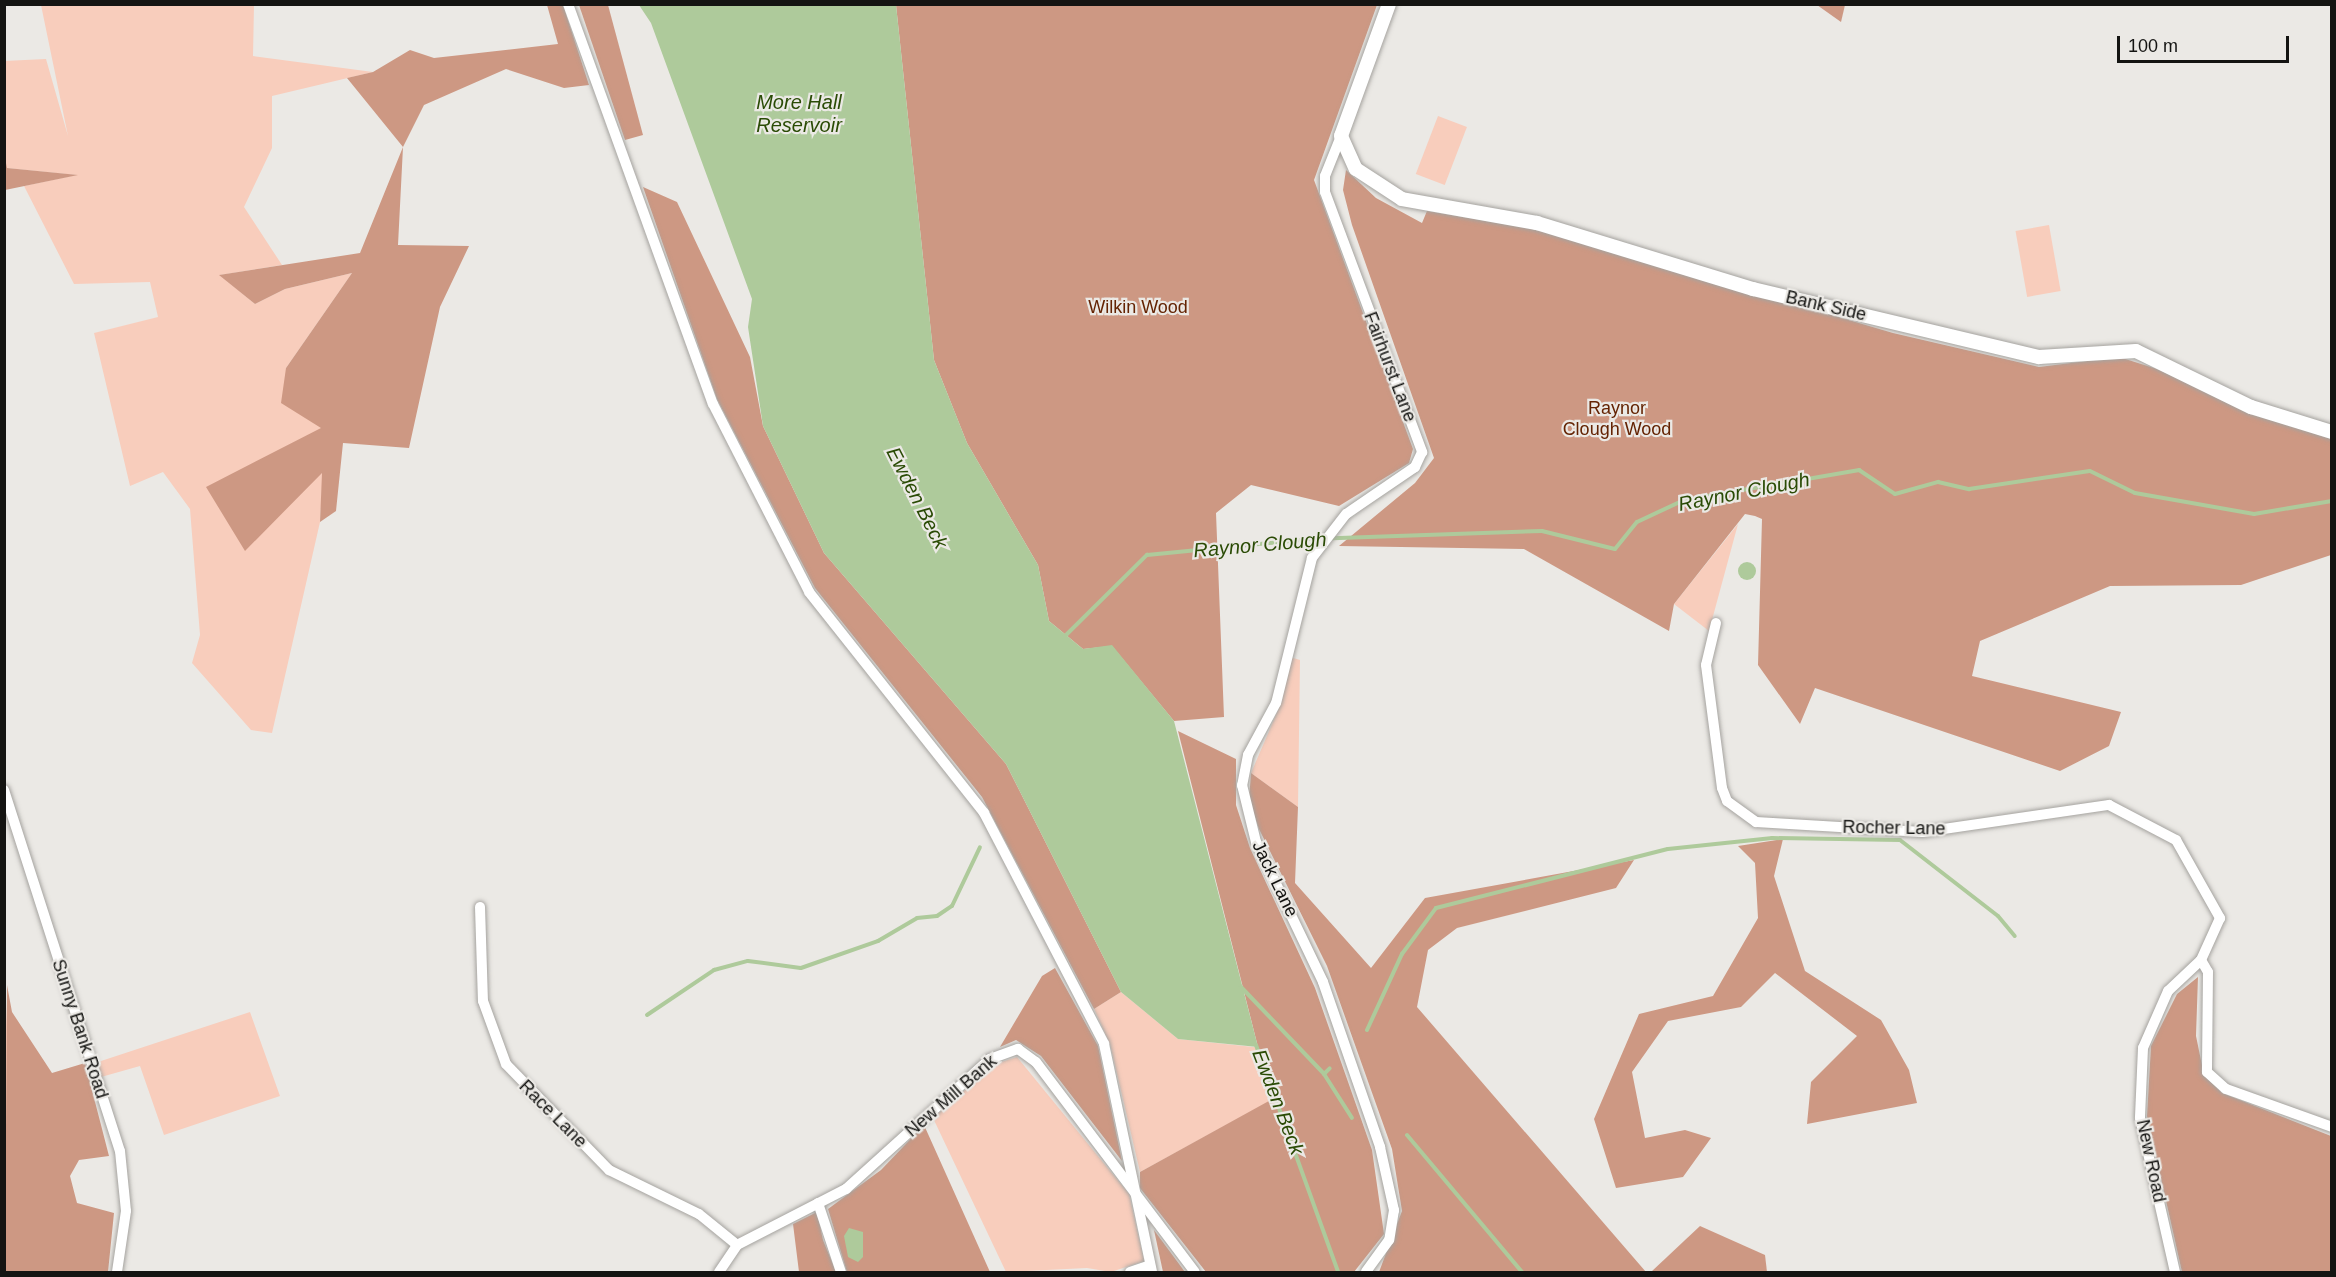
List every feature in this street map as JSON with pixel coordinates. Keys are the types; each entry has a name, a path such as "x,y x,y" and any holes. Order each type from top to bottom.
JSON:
{"street":[{"path":"568,4 713,404 809,592 984,813 1104,1044 1151,1269 1130,1272"},
{"path":"1341,136 1389,4"},
{"name":"Bank Side","path":"1341,136 1356,169 1402,199 1428,207 1537,223 1753,289 2039,357 2136,351 2251,407 2331,432"},
{"name":"Fairhurst Lane","path":"1312,558 1320,543 1333,528 1415,467 1422,452 1325,192 1325,176 1341,136"},
{"name":"Jack Lane","path":"1312,558 1276,703 1248,755 1242,785 1271,878 1323,982 1383,1162 1394,1210 1389,1240 1366,1272"},
{"name":"Rocher Lane","path":"1716,623 1706,664 1720,776 1727,801 1741,814 1756,822 1923,832 2109,805 2163,830 2192,866 2220,918 2201,960"},
{"name":"Sunny Bank Road","path":"4,790 120,1151 126,1211 117,1272"},
{"name":"Race Lane","path":"480,907 483,1001 506,1064 609,1170 699,1214 737,1245"},
{"path":"2201,960 2208,972 2207,1072 2226,1089 2331,1127"},
{"name":"New Road","path":"2175,1272 2140,1118 2144,1048 2168,991 2201,960"},
{"name":"New Mill Bank","path":"719,1272 737,1245 818,1203 873,1169 925,1114 990,1059 1018,1049 1036,1062 1195,1272"},
{"path":"818,1203 841,1272"}],"shaded area":[{"path":"41,5 254,5 253,56 373,72 272,96 272,148 244,207 282,265 220,275 255,304 285,289 352,273 286,368 322,428 323,472 320,522 272,733 251,730 192,663 200,635 190,509 163,472 130,486 94,333 158,317 150,282 74,284 24,186 76,175 6,168 4,61 46,59 68,136"},
{"path":"1438,116 1467,127 1445,185 1416,174"},
{"path":"2049,225 2061,291 2027,297 2016,231"},
{"path":"1738,524 1709,631 1674,604"},
{"path":"1290,657 1300,660 1298,807 1251,773 1282,701"},
{"path":"5,979 10,1095 5,1133"},
{"path":"1121,992 1178,1039 1263,1048 1281,1095 1140,1172 1110,1044 1094,1009"},
{"path":"250,1012 280,1096 164,1135 140,1066 101,1077 98,1062"},
{"path":"1017,1057 1129,1194 1144,1261 1111,1272 1087,1268 1006,1272 933,1118 995,1064"}],"green space":[{"path":"547,5 563,5 589,85 564,88 506,69 424,105 403,147 347,78 373,72 410,50 434,58 558,44"},
{"path":"579,5 608,5 643,135 625,140"},
{"name":"Wilkin Wood","path":"896,5 1377,5 1314,180 1413,449 1409,463 1339,506 1251,485 1216,513 1224,717 1174,721 1112,646 1083,649 1049,621 1038,565 967,443 934,360"},
{"path":"1817,5 1845,5 1841,22"},
{"path":"403,147 398,245 469,246 440,307 409,448 343,443 336,511 320,522 322,473 245,551 206,487 321,428 281,403 286,368 352,273 285,289 255,304 219,275 360,253"},
{"path":"4,153 7,168 78,175 5,190"},
{"name":"Raynor Clough Wood","path":"1346,170 1376,198 1422,223 1427,211 1541,230 1893,333 2039,367 2119,357 2157,369 2254,413 2331,439 2331,555 2241,585 2110,586 1980,641 1972,676 2121,712 2109,746 2060,771 1815,688 1800,724 1758,665 1762,519 1755,516 1745,514 1674,604 1669,631 1524,549 1339,546 1415,483 1434,458 1352,225 1343,190"},
{"path":"643,187 677,202 750,357 763,426 824,553 1006,764 1121,992 1094,1009 982,797 815,588 717,399"},
{"path":"1178,731 1236,759 1236,805 1250,848 1315,988 1372,1150 1384,1234 1354,1272 1206,1272 1140,1188 1140,1172 1278,1096 1258,1047"},
{"path":"1251,773 1298,807 1295,883 1371,968 1425,898 1634,860 1616,888 1457,928 1428,950 1417,1007 1646,1272 1379,1272 1402,1211 1392,1149 1327,966 1259,829 1249,800"},
{"path":"1783,839 1774,876 1805,971 1881,1020 1909,1070 1917,1103 1807,1124 1811,1082 1857,1036 1775,973 1741,1007 1668,1021 1632,1072 1645,1138 1685,1130 1711,1138 1683,1177 1616,1188 1594,1119 1639,1014 1713,996 1758,918 1755,863 1738,846"},
{"path":"1055,968 1098,1046 1122,1161 1041,1056 1016,1040 1000,1047 1042,976"},
{"path":"2198,977 2196,1036 2204,1075 2222,1093 2331,1136 2331,1272 2182,1272 2147,1116 2151,1046 2177,994"},
{"path":"7,985 12,1012 52,1073 85,1063 109,1156 79,1160 70,1176 77,1203 114,1213 108,1272 5,1272"},
{"path":"924,1125 990,1272 847,1272 828,1209 881,1170"},
{"path":"817,1212 823,1240 836,1272 799,1272 793,1224"},
{"path":"1700,1226 1765,1255 1767,1272 1651,1272"},
{"path":"1154,1230 1185,1272 1163,1272"}],"water":[{"name":"More Hall Reservoir","path":"639,5 896,5 934,360 967,443 1038,565 1049,621 1083,649 1112,645 1174,721 1258,1047 1178,1039 1121,992 1006,764 824,553 763,426 748,327 752,299 651,23"},
{"path":"1747,562 1753,565 1756,571 1753,577 1747,580 1741,577 1738,571 1741,565"},
{"path":"849,1228 863,1232 863,1257 858,1262 848,1257 844,1236"}],"waterway":[{"name":"Raynor Clough","path":"1064,637 1147,555 1311,539 1542,531 1615,549 1637,522 1684,500 1859,470 1895,494 1938,482 1969,489 2090,471 2135,493 2254,514 2332,501"},
{"path":"1367,1030 1402,954 1436,908 1668,849 1772,838 1900,840 1998,916 2015,936"},
{"path":"647,1015 714,970 748,961 801,968 878,941 917,918 937,916 952,906 980,847"},
{"name":"Ewden Beck","path":"1241,987 1324,1074 1352,1118"},
{"name":"Ewden Beck","path":"1256,1045 1338,1272"},
{"path":"1324,1074 1330,1068"},
{"path":"1407,1135 1522,1272"}]}
